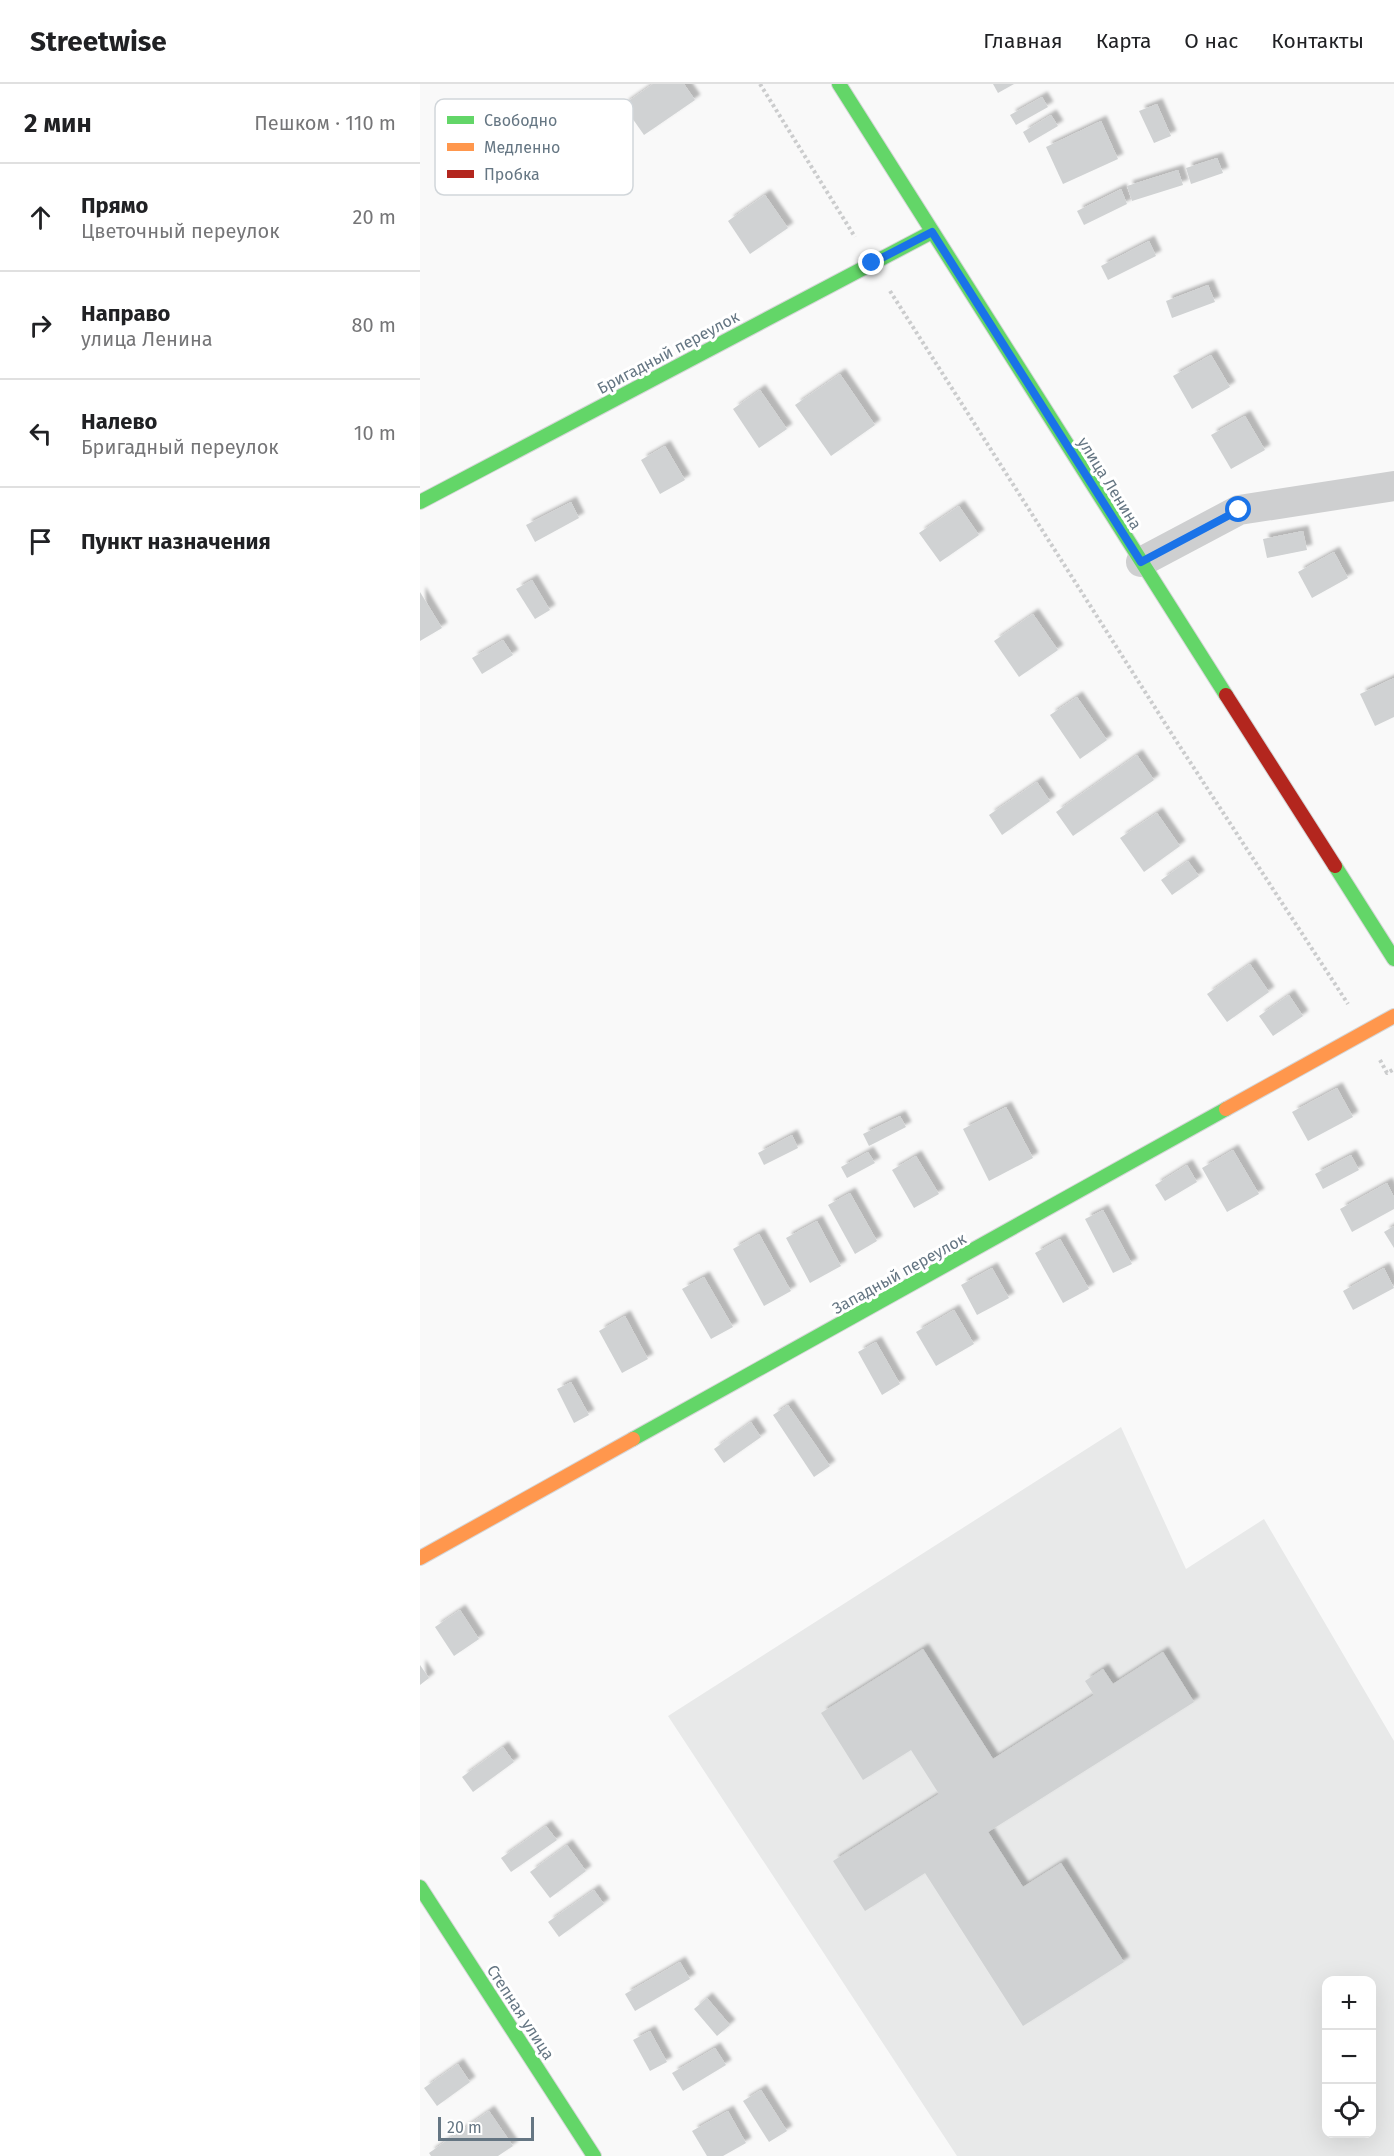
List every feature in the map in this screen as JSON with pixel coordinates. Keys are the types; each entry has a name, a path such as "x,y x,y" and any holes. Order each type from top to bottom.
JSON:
{"street":[{"name":"улица Ленина","path":"839,84 1394,959"},
{"name":"Бригадный переулок","path":"420,502 932,232"},
{"path":"1141,562 1239,510 1394,486"},
{"name":"Западный переулок","path":"420,1558 1394,1016"},
{"name":"Степная улица","path":"420,1887 594,2156"}],"path":[{"path":"760,84 1175,739 1365,1032 1387,1073 1394,1069"}],"shaded area":[{"path":"1121,1427 1186,1569 1264,1519 1394,1741 1394,2156 957,2156 668,1716"}],"building":[{"path":"653,84 684,84 695,100 644,135 633,119 632,99"},
{"path":"993,84 1014,84 998,93"},
{"path":"1042,97 1048,107 1016,125 1010,115"},
{"path":"1157,104 1171,136 1154,143 1139,111"},
{"path":"1051,115 1058,126 1029,143 1023,132"},
{"path":"1101,121 1118,159 1063,184 1046,147"},
{"path":"1217,158 1223,173 1191,184 1186,168"},
{"path":"1178,170 1183,185 1132,201 1127,186"},
{"path":"1121,189 1127,204 1084,225 1077,211"},
{"path":"765,195 788,228 750,254 728,221"},
{"path":"1149,241 1156,256 1108,280 1101,266"},
{"path":"1208,285 1215,302 1172,318 1166,301"},
{"path":"1211,355 1230,387 1192,409 1173,376"},
{"path":"840,374 875,425 831,456 795,405"},
{"path":"760,390 787,429 759,448 733,409"},
{"path":"1245,416 1265,450 1231,469 1211,435"},
{"path":"665,446 685,480 660,494 641,460"},
{"path":"571,502 579,518 535,542 526,525"},
{"path":"959,506 979,535 940,562 919,533"},
{"path":"1303,531 1307,550 1267,558 1263,539"},
{"path":"1334,552 1348,578 1312,598 1298,572"},
{"path":"532,580 550,610 535,619 516,589"},
{"path":"420,592 442,628 420,641"},
{"path":"1033,614 1058,650 1019,677 994,641"},
{"path":"503,640 513,655 482,674 472,658"},
{"path":"1394,678 1394,717 1375,726 1360,694"},
{"path":"1077,697 1107,740 1080,759 1050,715"},
{"path":"1137,755 1154,780 1073,836 1056,812"},
{"path":"1037,782 1050,801 1002,835 989,815"},
{"path":"1157,813 1180,846 1144,872 1120,838"},
{"path":"1188,861 1199,876 1172,895 1161,880"},
{"path":"1250,964 1269,992 1227,1022 1207,994"},
{"path":"1289,995 1303,1016 1273,1036 1259,1016"},
{"path":"1337,1088 1353,1117 1308,1141 1292,1112"},
{"path":"1006,1107 1033,1158 989,1181 963,1129"},
{"path":"900,1116 906,1127 869,1146 863,1134"},
{"path":"792,1135 798,1148 764,1165 758,1153"},
{"path":"1233,1150 1259,1194 1227,1212 1202,1168"},
{"path":"868,1152 875,1163 847,1178 841,1167"},
{"path":"1351,1155 1359,1170 1323,1189 1315,1174"},
{"path":"916,1156 939,1194 914,1208 892,1170"},
{"path":"1187,1165 1197,1182 1165,1201 1155,1185"},
{"path":"1387,1183 1394,1197 1394,1209 1352,1232 1340,1209"},
{"path":"850,1193 877,1241 855,1254 828,1205"},
{"path":"1103,1210 1132,1264 1113,1273 1085,1219"},
{"path":"817,1221 841,1266 810,1283 786,1238"},
{"path":"1394,1226 1394,1248 1384,1232"},
{"path":"759,1234 791,1291 764,1306 733,1249"},
{"path":"1060,1239 1089,1289 1063,1303 1035,1253"},
{"path":"992,1268 1009,1298 977,1315 961,1285"},
{"path":"1384,1268 1394,1288 1353,1310 1343,1291"},
{"path":"704,1277 733,1327 711,1339 682,1289"},
{"path":"954,1310 974,1344 936,1366 916,1332"},
{"path":"625,1316 648,1359 622,1373 599,1331"},
{"path":"876,1342 900,1384 882,1395 858,1352"},
{"path":"571,1382 589,1415 574,1423 557,1389"},
{"path":"788,1405 830,1466 814,1477 773,1415"},
{"path":"751,1422 761,1437 724,1463 714,1449"},
{"path":"460,1610 479,1639 454,1656 435,1627"},
{"path":"923,1649 993,1759 1094,1695 1085,1681 1103,1669 1113,1684 1163,1652 1194,1702 988,1832 1023,1887 1061,1863 1124,1962 1023,2026 925,1873 865,1911 833,1861 939,1794 911,1750 863,1780 821,1713"},
{"path":"420,1665 429,1678 420,1685"},
{"path":"503,1747 514,1762 473,1792 462,1777"},
{"path":"546,1826 557,1840 511,1872 501,1858"},
{"path":"567,1845 586,1871 550,1898 530,1872"},
{"path":"594,1890 604,1904 559,1937 548,1922"},
{"path":"680,1962 690,1979 635,2011 625,1994"},
{"path":"707,1998 730,2025 717,2036 694,2009"},
{"path":"650,2031 667,2062 650,2071 633,2040"},
{"path":"715,2048 726,2065 683,2091 672,2073"},
{"path":"458,2064 470,2082 437,2106 424,2088"},
{"path":"761,2090 787,2131 769,2142 743,2101"},
{"path":"489,2111 513,2146 498,2156 431,2156 429,2153"},
{"path":"728,2111 746,2143 723,2156 707,2156 692,2131"}],"traffic: fast":[{"path":"839,84 1226,695"},
{"path":"420,502 932,232"},
{"path":"1335,866 1394,959"},
{"path":"633,1439 1226,1109"},
{"path":"420,1887 594,2156"}],"traffic: slow":[{"path":"1226,1109 1394,1016"},
{"path":"420,1558 633,1439"}],"traffic: jam":[{"path":"1226,695 1335,866"}],"route":[{"path":"872,263 932,232 1141,562 1239,510"}]}
